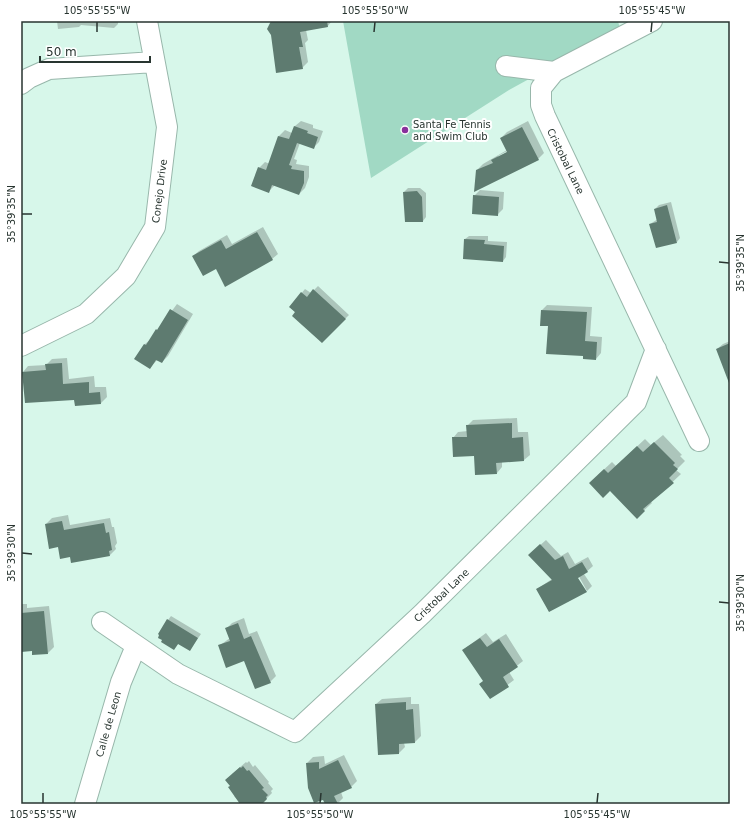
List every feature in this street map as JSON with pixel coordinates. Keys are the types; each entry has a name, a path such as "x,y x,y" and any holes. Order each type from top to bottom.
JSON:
{"street":[{"name":"Conejo Drive","path":"21,346 86,314 126,276 154,227 167,127 147,21"},
{"name":"Cristobal Lane","path":"652,21 554,72 541,88 541,105 699,440"},
{"path":"21,84 29,78 48,69 154,62"},
{"path":"506,66 554,72"},
{"name":"Cristobal Lane","path":"136,646 178,674 295,732 422,614 636,402 656,349"},
{"path":"102,622 136,646"},
{"name":"Calle de Leon","path":"85,804 121,682 136,646"}],"green space":[{"name":"Santa Fe Tennis and Swim Club","path":"343,21 618,21 620,29 509,90 371,178"}],"building":[{"path":"271,21 327,21 328,27 300,32 303,47 299,47 303,69 276,73 271,35 267,29"},
{"path":"294,126 308,131 307,133 318,137 314,149 297,143 289,165 292,166 291,169 304,171 304,183 299,195 272,185 269,193 251,186 258,167 266,170 278,136 289,139"},
{"path":"522,127 539,160 474,192 476,170 493,163 491,160 507,152 500,138"},
{"path":"417,191 422,197 423,222 405,222 403,192"},
{"path":"473,195 499,197 498,216 472,214"},
{"path":"667,205 677,243 656,248 649,224 657,222 654,209"},
{"path":"257,232 273,260 225,287 216,269 203,276 192,256 221,240 226,249"},
{"path":"464,239 485,240 484,244 504,246 503,262 463,259"},
{"path":"313,289 346,319 322,343 292,316 295,312 289,307 301,292 307,297"},
{"path":"170,309 188,320 162,363 156,360 150,369 134,359 144,344 146,345 156,329 157,330"},
{"path":"541,310 587,312 585,341 597,342 596,360 583,359 583,356 546,354 548,326 540,326"},
{"path":"730,343 730,383 729,383 716,349"},
{"path":"62,363 63,384 89,382 89,393 100,392 101,404 75,406 74,400 25,403 22,372 46,370 45,364"},
{"path":"512,423 512,438 523,437 524,461 496,463 497,474 475,475 474,456 453,457 452,437 467,437 466,425"},
{"path":"654,442 675,463 673,465 678,469 669,478 674,483 643,509 645,511 637,519 610,491 603,498 589,483 604,469 608,473 637,446 643,452"},
{"path":"62,521 64,530 104,523 106,533 109,532 112,550 109,551 110,556 71,563 70,557 60,559 58,547 49,549 45,524"},
{"path":"540,544 555,560 563,556 569,569 582,562 588,572 578,578 587,592 549,612 536,589 552,580 528,555"},
{"path":"44,611 48,654 32,655 32,651 21,652 21,613"},
{"path":"167,619 198,638 190,651 178,644 174,650 161,642 162,640 158,638 158,634"},
{"path":"238,623 244,639 251,636 271,683 255,689 244,661 226,668 218,645 230,641 225,628"},
{"path":"480,638 487,647 499,639 518,667 503,677 509,687 490,699 479,684 483,681 462,650"},
{"path":"406,702 406,710 413,709 415,743 399,744 399,754 378,755 375,704"},
{"path":"338,760 352,788 334,796 338,804 325,804 323,800 314,803 308,788 306,763 319,762 319,769"},
{"path":"243,766 247,771 249,770 268,795 266,797 267,799 262,804 240,804 228,787 230,786 225,780"}],"place":[{"name":"Santa Fe Tennis and Swim Club","path":"405,130"}]}
